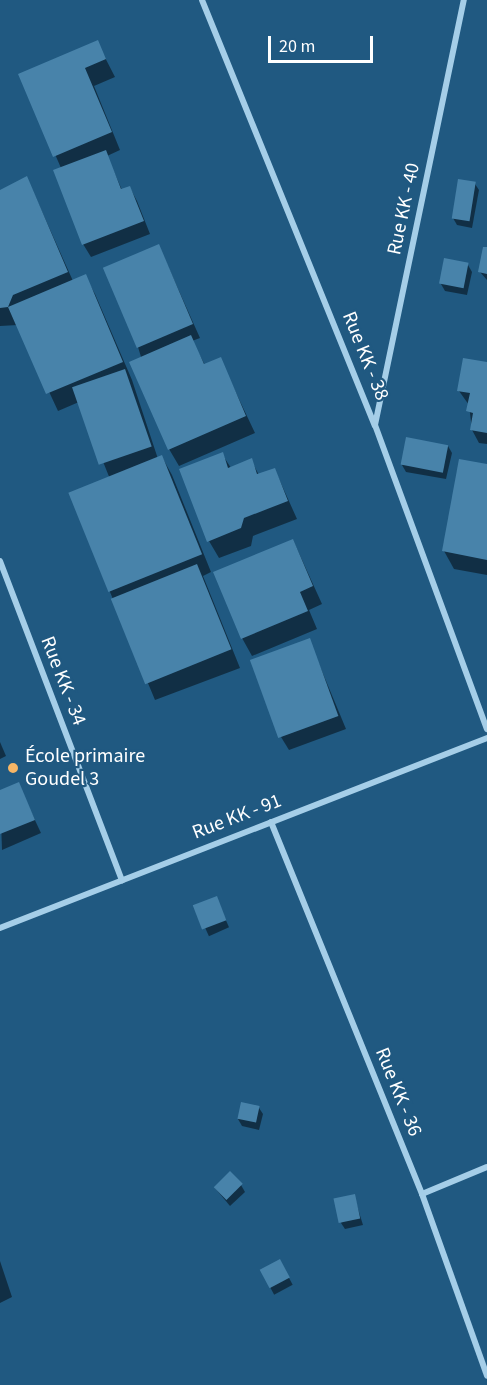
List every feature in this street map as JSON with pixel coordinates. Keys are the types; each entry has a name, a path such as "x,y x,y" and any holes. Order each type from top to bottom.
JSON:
{"street":[{"name":"Rue KK - 38","path":"202,0 375,426 487,729"},
{"name":"Rue KK - 40","path":"375,426 464,0"},
{"name":"Rue KK - 34","path":"0,561 122,880"},
{"name":"Rue KK - 91","path":"0,928 487,738"},
{"name":"Rue KK - 36","path":"271,822 422,1194 487,1376"},
{"path":"422,1194 487,1167"}],"building":[{"path":"98,40 106,59 85,68 112,132 53,157 18,74"},
{"path":"106,150 121,189 130,186 144,221 82,245 53,170"},
{"path":"27,176 68,272 13,295 8,307 0,308 0,190"},
{"path":"458,179 476,182 470,221 452,219"},
{"path":"159,244 193,324 137,348 103,268"},
{"path":"483,247 487,247 487,274 478,272"},
{"path":"444,258 469,263 464,288 439,284"},
{"path":"86,274 123,362 46,394 8,307"},
{"path":"191,335 204,364 221,357 246,416 168,450 129,362"},
{"path":"463,358 487,362 487,433 470,430 473,413 466,411 470,393 457,391"},
{"path":"125,369 152,447 99,465 72,387"},
{"path":"406,437 448,445 443,473 401,464"},
{"path":"223,452 228,468 252,458 257,474 275,468 288,501 244,518 241,528 207,542 179,469"},
{"path":"162,455 202,554 108,592 68,493"},
{"path":"459,459 487,464 487,560 442,551"},
{"path":"293,539 313,586 300,592 308,611 241,639 213,572"},
{"path":"197,564 231,649 145,684 111,599"},
{"path":"310,638 338,716 278,738 250,660"},
{"path":"19,782 35,820 0,834 0,790"},
{"path":"217,896 226,920 202,930 193,905"},
{"path":"241,1102 260,1106 256,1123 237,1119"},
{"path":"230,1171 243,1184 226,1200 214,1187"},
{"path":"355,1194 360,1218 339,1223 333,1199"},
{"path":"280,1259 290,1278 270,1288 260,1270"}],"place":[{"name":"École primaire Goudel 3","path":"13,768"}]}
